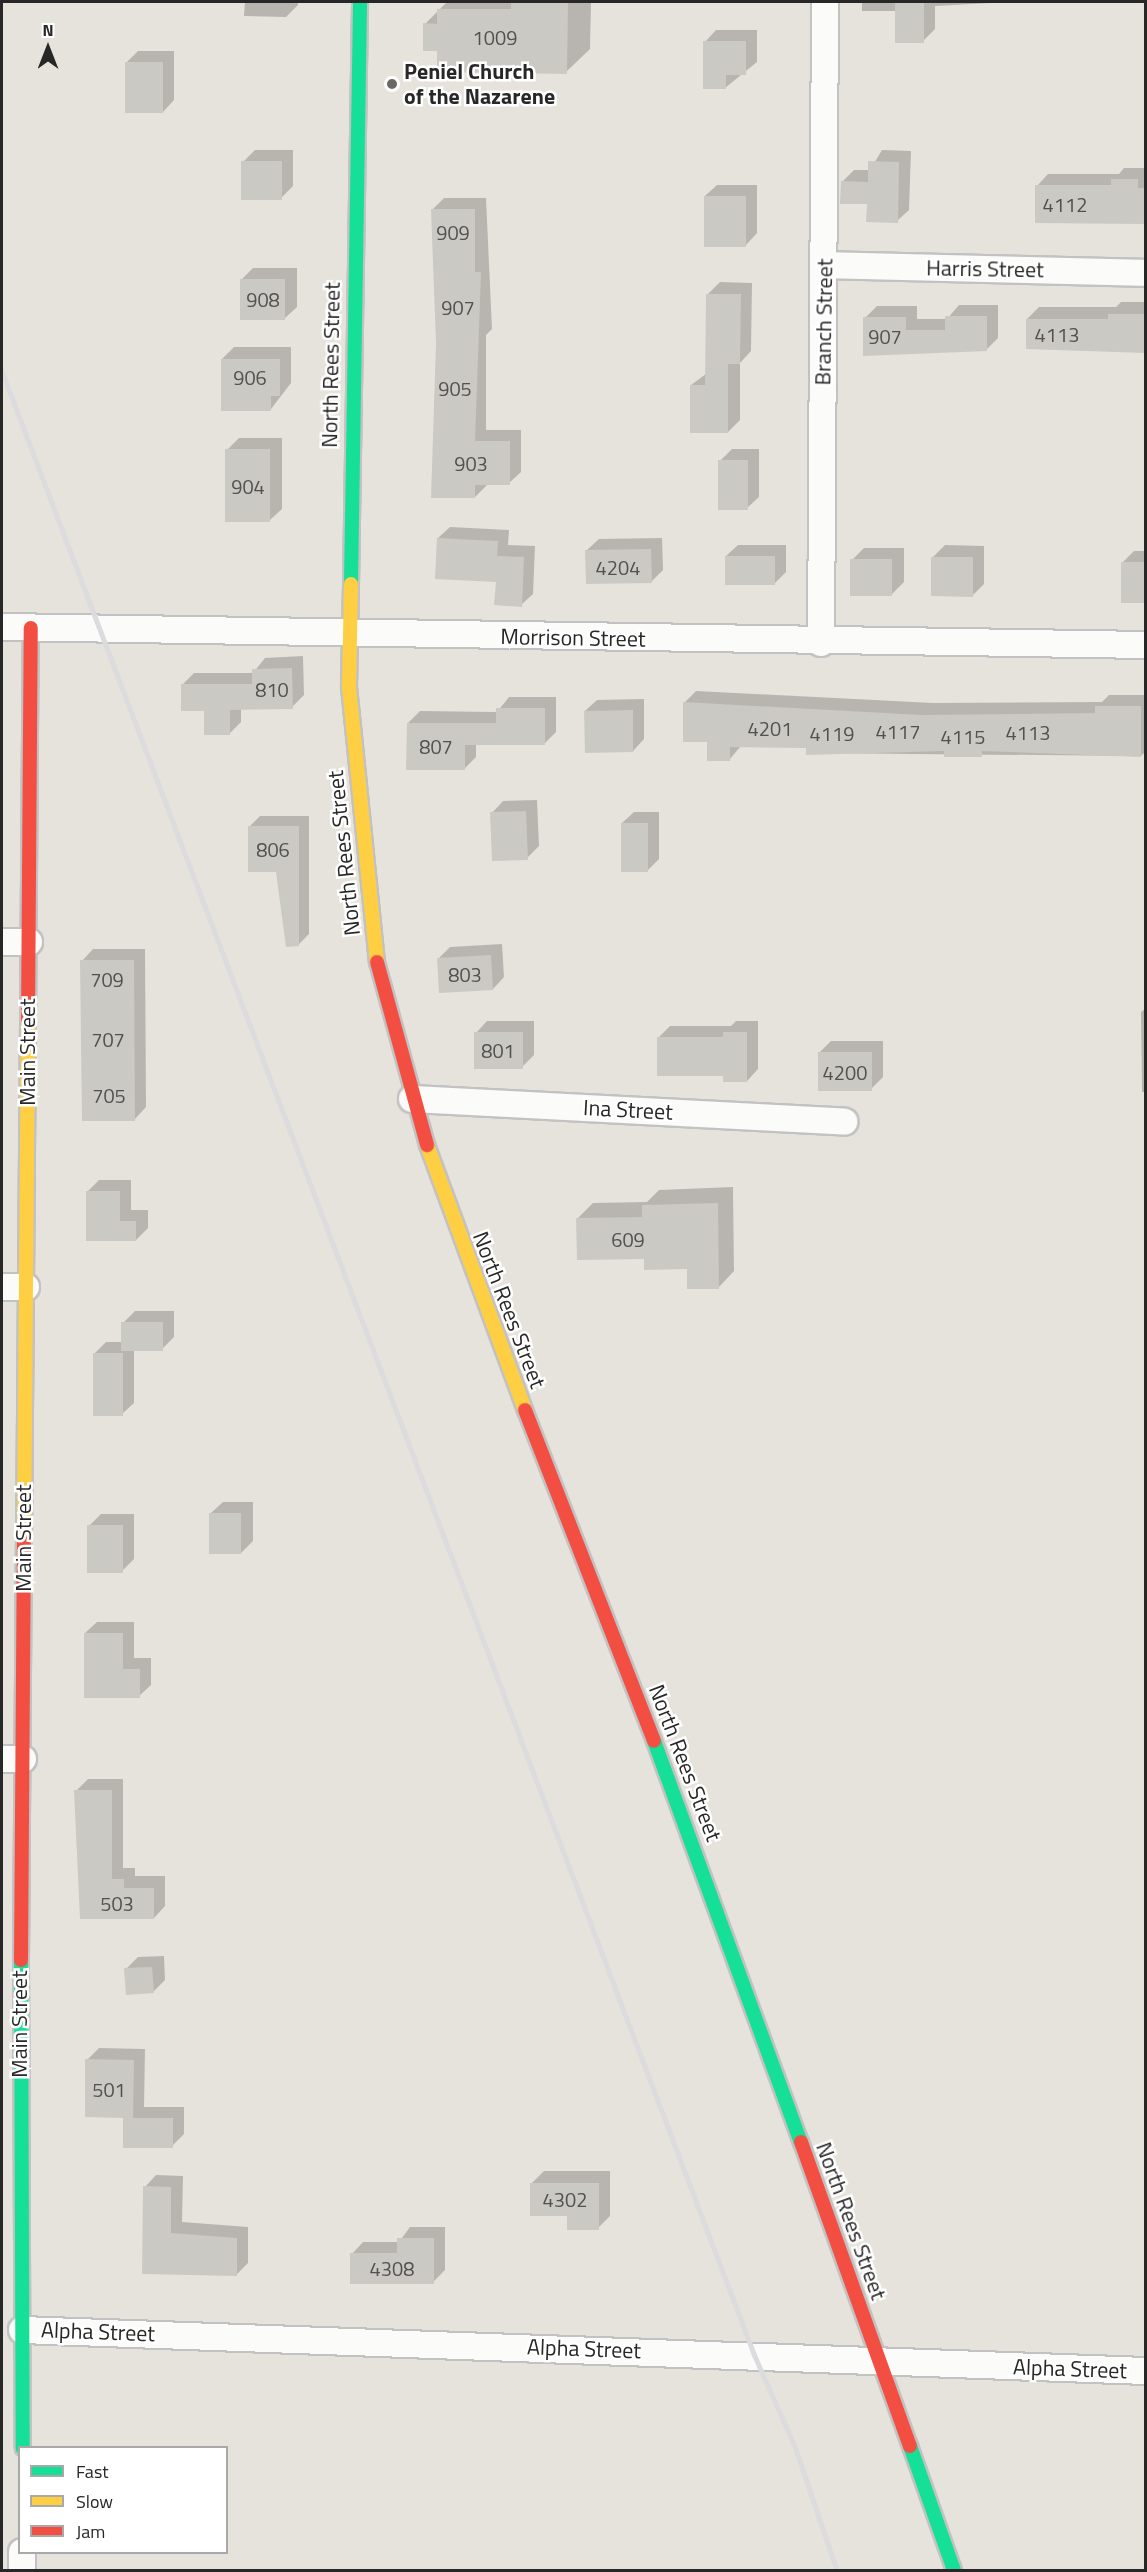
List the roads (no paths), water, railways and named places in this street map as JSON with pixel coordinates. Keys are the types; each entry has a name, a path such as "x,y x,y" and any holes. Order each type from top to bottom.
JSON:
{"main road":[{"name":"North Rees Street","path":"360,2 350,634 368,910 384,1003 442,1198 689,1831 954,2571"},
{"name":"Main Street","path":"23,2446 22,2330 12,2232 14,1287 29,942 31,628"}],"street":[{"name":"Branch Street","path":"821,643 825,2"},
{"name":"Harris Street","path":"824,265 1146,273"},
{"name":"Morrison Street","path":"2,627 821,643 1146,645"},
{"path":"2,942 29,942"},
{"name":"Ina Street","path":"412,1099 844,1122"},
{"name":"Alpha Street","path":"22,2330 1146,2371"},
{"path":"22,2554 22,2571"}],"railway":[{"path":"2,371 754,2354 796,2449 837,2570"}],"place":[{"name":"Peniel Church of the Nazarene","path":"392,84"}]}
